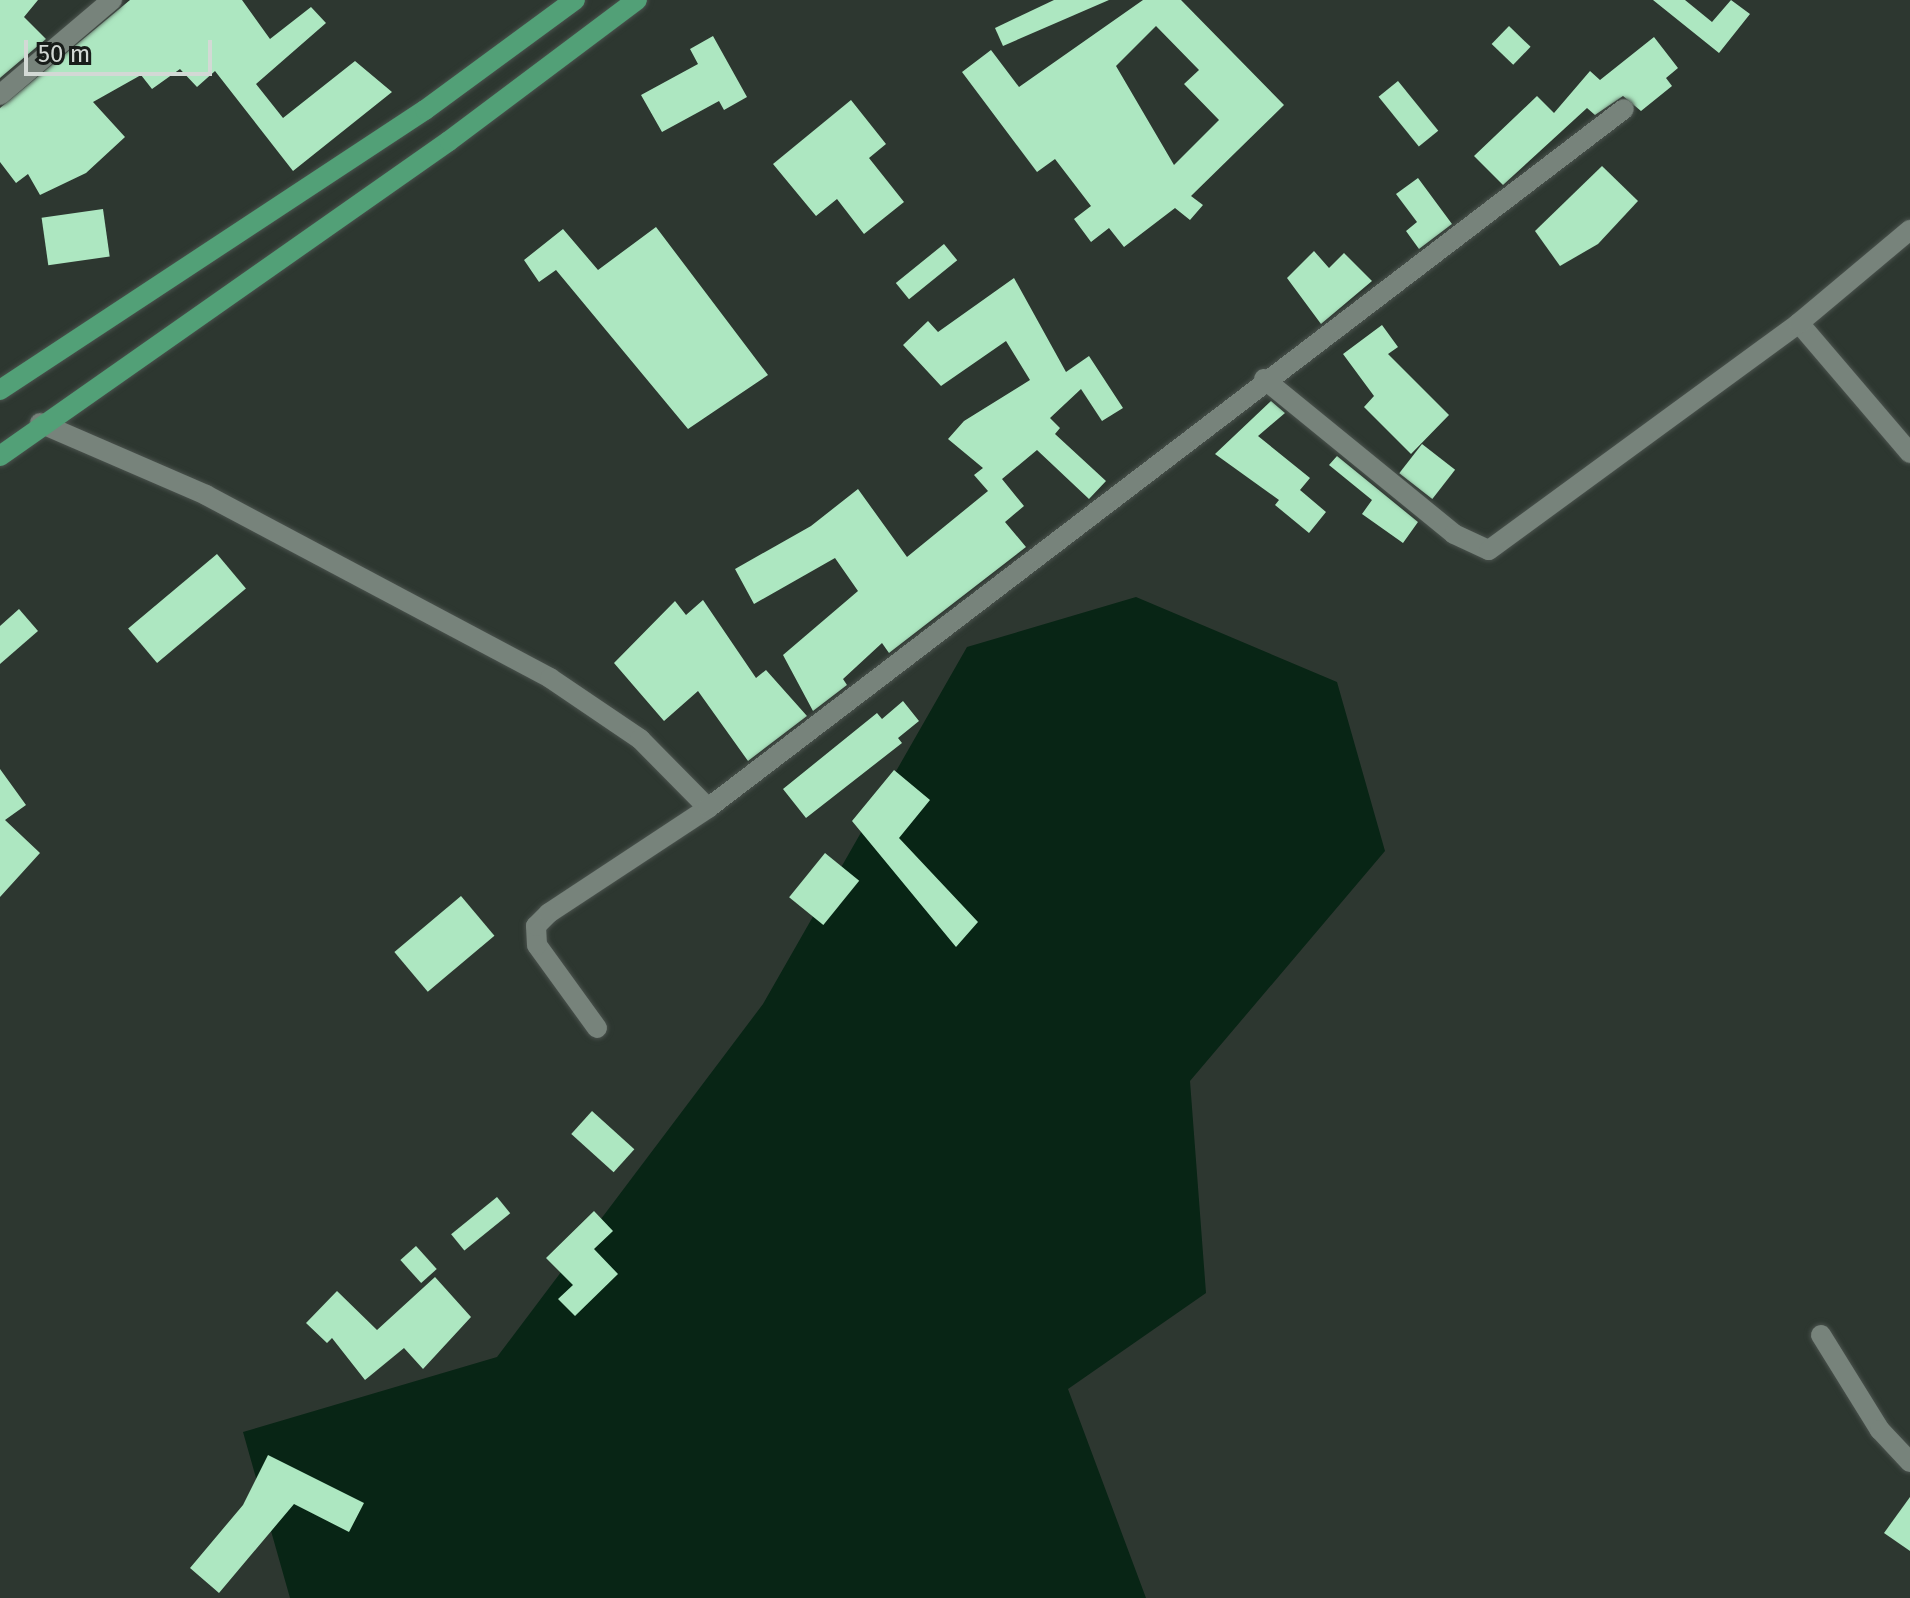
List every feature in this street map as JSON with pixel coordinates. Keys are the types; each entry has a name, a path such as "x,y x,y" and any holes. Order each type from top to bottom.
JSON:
{"main road":[{"path":"0,390 425,110 575,0"},
{"path":"0,456 40,423 449,141 637,0"}],"street":[{"path":"0,95 112,0"},
{"path":"597,1028 537,945 536,926 708,808 1264,379 1624,109"},
{"path":"1264,379 1454,534 1489,550 1799,323 1910,230"},
{"path":"1799,323 1910,453"},
{"path":"40,423 206,495 550,678 640,739 708,808"},
{"path":"1821,1335 1880,1430 1910,1462"}],"shaded area":[{"path":"1136,597 1337,682 1385,851 1190,1081 1206,1293 1068,1389 1146,1598 290,1598 243,1432 497,1357 763,1004 967,647"}],"building":[{"path":"0,0 38,0 24,17 46,39 0,78"},
{"path":"130,0 242,0 270,39 311,7 326,23 256,84 283,118 355,61 392,92 293,171 215,71 197,87 180,69 152,89 141,75 93,102 125,137 86,173 40,195 28,174 16,183 0,162 0,108"},
{"path":"1054,0 1109,0 1003,46 995,28"},
{"path":"1143,0 1181,0 1284,105 1191,196 1203,205 1190,220 1175,208 1124,247 1109,228 1091,242 1074,219 1091,206 1055,159 1037,172 962,72 991,50 1019,87","holes":["1156,26 1199,70 1184,84 1219,120 1174,165 1116,66"]},
{"path":"1653,0 1685,0 1712,22 1731,0 1750,14 1719,53"},
{"path":"1509,26 1531,47 1513,65 1492,44"},
{"path":"713,36 747,97 724,110 719,101 662,132 641,95 698,64 690,49"},
{"path":"1654,37 1678,68 1666,78 1672,86 1641,111 1623,96 1595,115 1587,108 1503,185 1474,156 1537,96 1554,113 1590,71 1600,80"},
{"path":"1398,81 1438,131 1419,146 1379,97"},
{"path":"851,100 886,144 869,158 904,202 864,234 837,199 816,216 773,164"},
{"path":"1602,166 1638,201 1598,244 1560,266 1535,231"},
{"path":"1418,178 1452,224 1419,249 1406,231 1417,222 1396,194"},
{"path":"103,209 110,257 48,265 42,218"},
{"path":"656,227 768,375 688,429 556,270 539,282 524,260 563,229 598,270"},
{"path":"944,244 957,260 909,299 896,283"},
{"path":"1314,251 1329,268 1344,253 1372,281 1321,324 1287,278"},
{"path":"1014,278 1066,372 1089,356 1123,408 1102,421 1081,389 1050,418 1060,428 1055,434 1106,481 1089,499 1037,450 1002,479 1024,506 1005,522 1026,547 889,653 882,643 843,679 847,685 813,711 783,655 858,591 835,558 754,604 735,569 811,526 858,489 907,557 988,491 974,475 983,468 948,439 964,421 1030,380 1006,341 941,386 903,345 928,321 938,332"},
{"path":"1382,325 1398,347 1388,354 1449,415 1411,454 1364,407 1374,396 1343,354"},
{"path":"1271,401 1285,413 1258,436 1310,478 1300,490 1326,512 1309,533 1275,505 1279,500 1215,454"},
{"path":"1422,444 1455,470 1432,499 1399,473"},
{"path":"1337,456 1418,522 1403,543 1362,514 1372,500 1329,465"},
{"path":"217,554 246,588 157,663 128,629"},
{"path":"703,600 756,678 766,670 807,716 748,761 698,691 664,721 614,663 675,601 686,615"},
{"path":"19,609 38,631 0,664 0,626"},
{"path":"903,701 919,721 898,738 902,743 806,818 783,789 877,713 882,719"},
{"path":"0,769 26,805 5,820 40,853 0,897"},
{"path":"894,770 930,800 899,838 978,922 956,947 852,821"},
{"path":"825,853 859,881 823,925 789,897"},
{"path":"461,896 494,936 428,992 394,952"},
{"path":"592,1111 634,1149 614,1172 571,1134"},
{"path":"497,1197 510,1213 464,1250 451,1234"},
{"path":"594,1211 613,1231 594,1249 618,1274 575,1316 558,1299 573,1285 546,1258"},
{"path":"416,1246 437,1269 421,1283 400,1260"},
{"path":"435,1277 471,1317 423,1369 404,1348 365,1380 332,1338 327,1343 306,1323 337,1291 377,1330"},
{"path":"268,1455 364,1503 349,1532 294,1504 219,1593 190,1568 243,1505"},
{"path":"1910,1497 1910,1551 1884,1533"}]}
